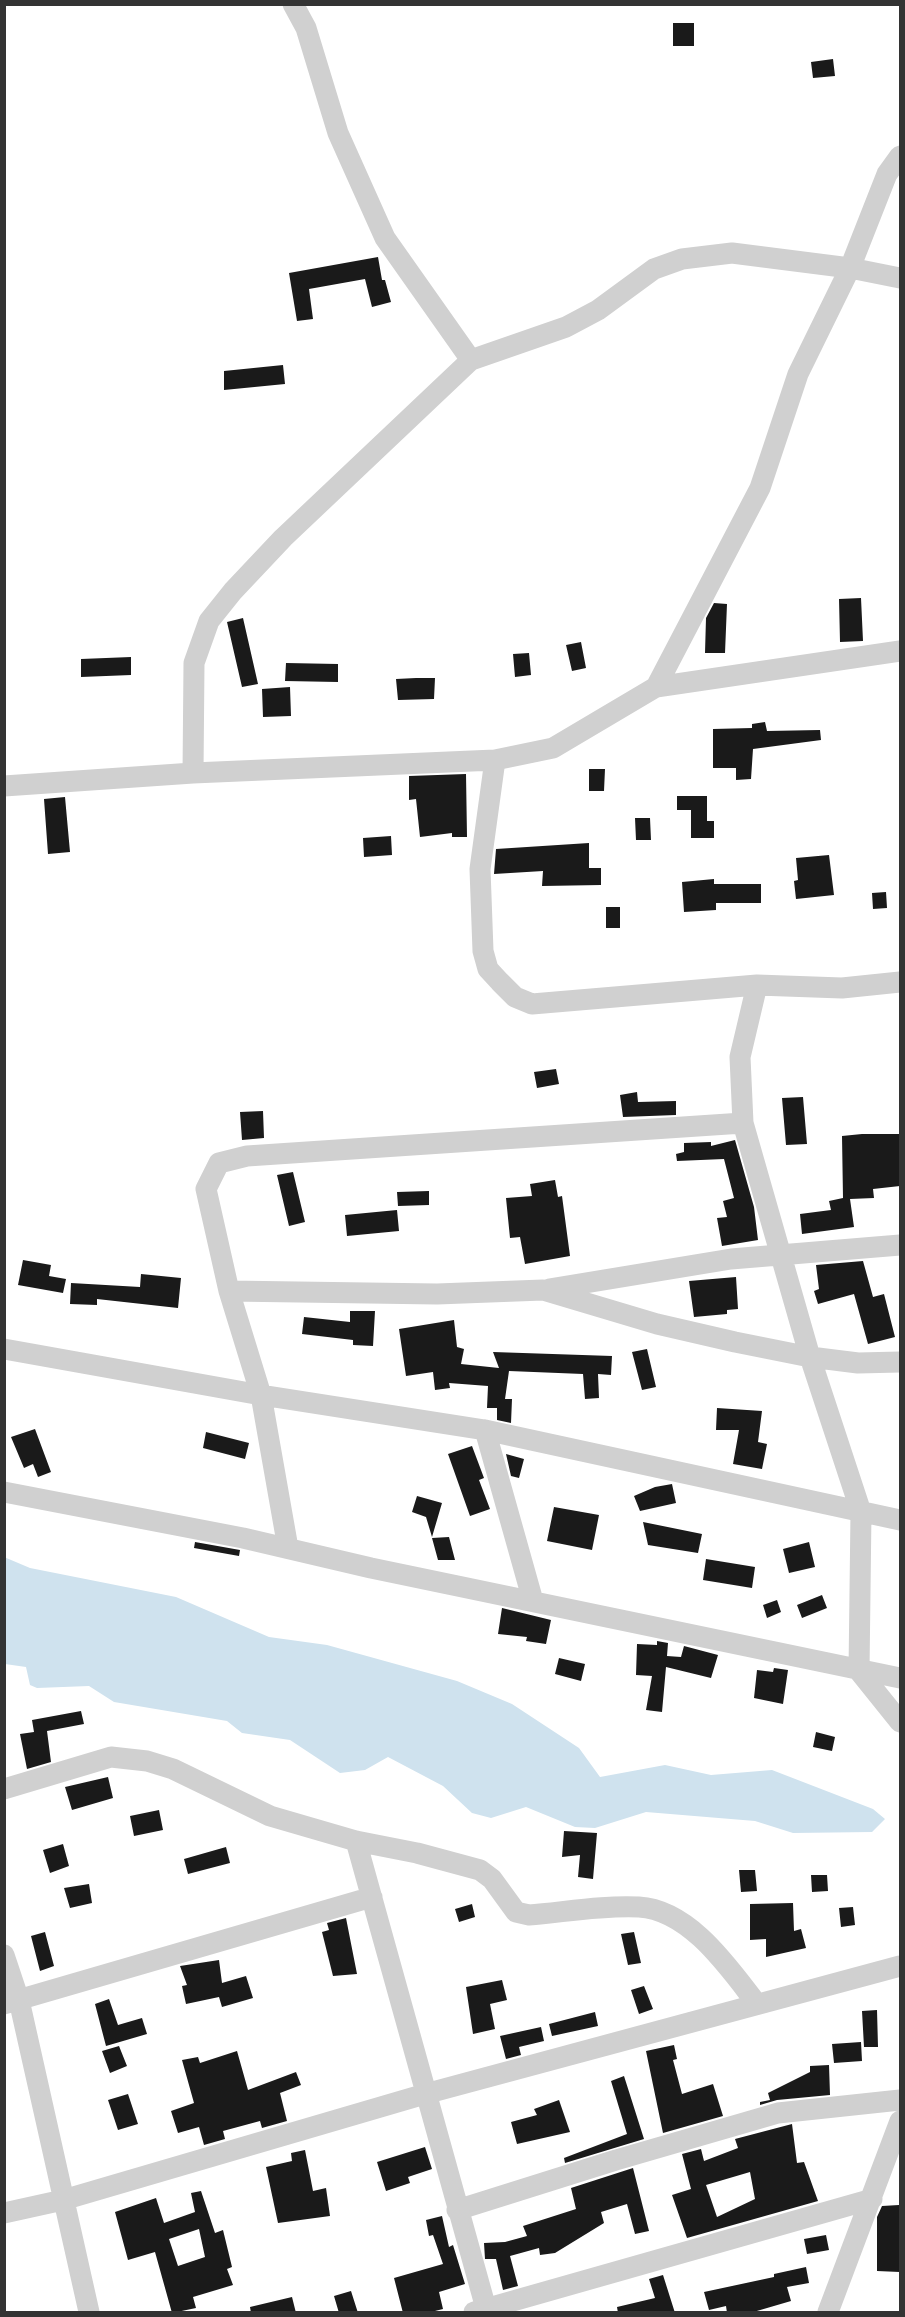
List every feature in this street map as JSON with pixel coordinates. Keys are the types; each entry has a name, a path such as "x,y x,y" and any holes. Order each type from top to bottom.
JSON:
{"street":[{"path":"293,4 306,28 338,133 385,238 471,360"},
{"path":"656,687 759,488 798,374 850,268 887,174 900,156"},
{"path":"193,773 194,663 209,621 233,591 283,538 471,360 566,327 598,310 654,269 682,259 732,253 850,268 900,278"},
{"path":"4,786 193,773 495,760 554,748 656,687 900,651"},
{"path":"495,760 480,869 483,951 488,969 515,997 532,1004 757,985 842,988 900,982"},
{"path":"757,985 740,1057 743,1122 810,1357 861,1512 859,1671 900,1722"},
{"path":"288,1548 261,1395 229,1291 206,1189 219,1163 247,1156 743,1122"},
{"path":"229,1291 405,1294 543,1290 730,1260 900,1245"},
{"path":"543,1290 657,1324 810,1357 858,1363 900,1362"},
{"path":"4,1349 261,1395 485,1430 900,1520"},
{"path":"485,1430 533,1601"},
{"path":"4,1492 288,1548 900,1678"},
{"path":"4,1789 111,1756 147,1761 173,1769 270,1816 356,1841 417,1853 480,1870 492,1879 516,1912 529,1915 640,1907 665,1914 696,1934 722,1957 757,2004"},
{"path":"356,1841 457,2210 482,2311 872,2199"},
{"path":"12,2002 372,1897"},
{"path":"4,1955 12,2002 63,2200 89,2313"},
{"path":"4,2213 63,2200 425,2094 900,1966"},
{"path":"457,2210 616,2160 778,2113 900,2100"},
{"path":"828,2313 900,2121"}],"water":[{"path":"4,1557 30,1568 176,1597 269,1637 327,1645 457,1681 512,1704 579,1748 600,1777 665,1765 711,1775 772,1770 873,1809 885,1819 872,1832 793,1833 755,1821 646,1812 595,1828 575,1827 526,1807 491,1818 472,1813 443,1786 388,1757 365,1770 340,1773 290,1740 242,1733 227,1721 114,1702 89,1686 37,1688 30,1685 26,1667 5,1664"}],"building":[{"path":"673,23 694,23 694,46 673,46"},
{"path":"833,59 835,76 813,78 811,62"},
{"path":"378,257 382,280 385,280 391,302 372,307 365,279 309,289 313,319 297,321 289,273"},
{"path":"283,365 285,384 224,390 224,371"},
{"path":"861,598 863,641 840,642 839,599"},
{"path":"714,603 727,604 725,653 705,653 706,618"},
{"path":"243,618 258,684 242,687 227,622"},
{"path":"581,642 586,668 572,671 566,645"},
{"path":"529,653 531,675 515,677 513,654"},
{"path":"131,657 131,675 81,677 81,659"},
{"path":"286,663 338,664 338,682 285,681"},
{"path":"435,678 434,699 398,700 396,679"},
{"path":"290,687 291,716 263,717 262,689"},
{"path":"765,722 767,731 820,730 821,740 753,749 751,779 736,780 736,768 713,768 713,729 752,728 752,724"},
{"path":"589,769 605,769 604,791 589,791"},
{"path":"466,774 467,837 452,837 452,833 420,837 416,799 409,800 409,776"},
{"path":"677,796 707,796 707,821 714,821 714,838 691,838 691,810 677,810"},
{"path":"65,797 70,852 48,854 44,799"},
{"path":"635,818 650,818 651,840 636,840"},
{"path":"391,836 392,855 364,857 363,838"},
{"path":"589,843 589,868 601,868 601,885 542,886 543,871 494,874 496,849"},
{"path":"829,855 834,895 796,899 794,881 798,880 796,858"},
{"path":"714,879 714,884 761,884 761,903 716,903 716,910 684,912 682,882"},
{"path":"886,892 887,908 873,909 872,893"},
{"path":"606,907 620,907 620,928 606,928"},
{"path":"556,1069 559,1084 537,1088 534,1072"},
{"path":"637,1092 638,1102 676,1101 676,1115 623,1117 620,1095"},
{"path":"803,1097 807,1144 786,1145 782,1098"},
{"path":"263,1111 264,1138 242,1140 240,1112"},
{"path":"900,1134 900,1186 873,1189 874,1198 850,1199 854,1227 802,1234 800,1214 831,1210 829,1201 843,1198 842,1136"},
{"path":"735,1140 754,1207 758,1240 722,1246 717,1218 727,1217 723,1201 734,1198 724,1159 677,1161 676,1154 684,1152 684,1143 711,1142 711,1146"},
{"path":"293,1172 305,1222 289,1226 277,1175"},
{"path":"555,1180 558,1197 562,1196 570,1256 525,1264 520,1237 510,1238 506,1198 532,1196 530,1184"},
{"path":"429,1191 429,1205 398,1206 397,1192"},
{"path":"397,1210 399,1231 347,1236 345,1215"},
{"path":"23,1260 51,1265 49,1276 66,1279 63,1293 18,1285"},
{"path":"863,1261 873,1297 884,1294 895,1337 868,1344 854,1294 818,1304 814,1291 819,1289 816,1265"},
{"path":"141,1274 181,1278 178,1308 97,1299 97,1305 70,1304 71,1283 140,1287"},
{"path":"736,1277 738,1309 727,1310 727,1314 694,1317 689,1281"},
{"path":"350,1311 375,1311 373,1346 353,1345 353,1340 302,1334 304,1317 350,1322"},
{"path":"454,1320 457,1347 464,1349 461,1364 499,1368 493,1352 612,1356 611,1375 598,1374 599,1398 585,1399 583,1374 509,1371 505,1399 512,1399 511,1423 497,1420 497,1408 487,1408 488,1386 449,1383 450,1388 435,1390 433,1372 406,1376 399,1329"},
{"path":"647,1349 656,1387 642,1390 632,1352"},
{"path":"717,1408 762,1411 758,1442 767,1444 762,1469 733,1464 739,1430 716,1430"},
{"path":"35,1429 51,1472 38,1477 33,1464 24,1468 11,1437"},
{"path":"206,1432 249,1443 245,1459 203,1448"},
{"path":"472,1446 484,1478 479,1480 490,1509 470,1516 448,1454"},
{"path":"506,1454 524,1459 519,1478 511,1476"},
{"path":"672,1484 676,1503 640,1511 634,1496 655,1487"},
{"path":"417,1496 442,1503 432,1537 426,1517 412,1512"},
{"path":"554,1507 599,1515 592,1550 547,1541"},
{"path":"643,1522 702,1534 698,1553 648,1545"},
{"path":"449,1537 455,1560 438,1560 432,1538"},
{"path":"195,1542 240,1550 239,1556 194,1548"},
{"path":"809,1542 815,1567 789,1573 783,1549"},
{"path":"706,1559 755,1567 752,1588 703,1580"},
{"path":"822,1595 827,1608 802,1618 797,1605"},
{"path":"777,1600 781,1612 767,1618 763,1605"},
{"path":"502,1608 551,1620 546,1644 526,1641 527,1637 498,1634"},
{"path":"657,1641 668,1643 667,1656 681,1657 684,1646 718,1655 711,1678 666,1667 662,1712 646,1710 652,1676 636,1675 637,1644 657,1645"},
{"path":"559,1658 585,1664 581,1681 555,1674"},
{"path":"774,1668 788,1670 783,1704 754,1698 757,1670 773,1672"},
{"path":"81,1711 84,1724 47,1731 51,1762 27,1769 20,1734 34,1732 32,1720"},
{"path":"816,1732 835,1737 832,1751 813,1747"},
{"path":"108,1777 113,1798 72,1810 65,1787"},
{"path":"159,1810 163,1830 134,1836 130,1816"},
{"path":"564,1831 597,1833 593,1879 578,1877 580,1855 562,1857"},
{"path":"63,1844 69,1866 50,1873 43,1850"},
{"path":"226,1847 230,1863 188,1874 184,1859"},
{"path":"739,1870 755,1870 757,1891 741,1892"},
{"path":"811,1875 827,1875 828,1891 812,1892"},
{"path":"89,1884 92,1903 70,1908 64,1888"},
{"path":"793,1903 794,1931 801,1929 806,1948 766,1957 766,1939 750,1940 750,1904"},
{"path":"472,1904 475,1917 459,1922 455,1909"},
{"path":"853,1907 855,1925 841,1927 839,1908"},
{"path":"346,1918 357,1974 333,1976 322,1932 329,1930 327,1923"},
{"path":"45,1932 54,1966 40,1971 31,1936"},
{"path":"634,1932 641,1963 628,1965 621,1934"},
{"path":"219,1960 222,1983 246,1976 253,1998 222,2007 219,1997 186,2004 182,1986 187,1985 180,1966"},
{"path":"502,1980 507,2000 490,2004 495,2029 473,2034 466,1987"},
{"path":"644,1986 653,2009 639,2014 631,1990"},
{"path":"109,1999 118,2025 142,2018 147,2034 106,2046 95,2004"},
{"path":"877,2010 878,2047 864,2047 862,2011"},
{"path":"595,2012 598,2026 552,2036 549,2024"},
{"path":"541,2027 544,2041 519,2047 521,2055 506,2059 500,2036"},
{"path":"861,2042 862,2061 834,2063 832,2044"},
{"path":"674,2045 677,2059 673,2060 682,2094 713,2084 723,2116 663,2133 646,2051"},
{"path":"119,2046 127,2066 110,2073 102,2051"},
{"path":"237,2051 248,2090 296,2072 301,2085 280,2093 287,2121 262,2128 260,2121 223,2131 225,2139 204,2145 199,2127 178,2133 171,2111 194,2103 182,2060 198,2057 200,2063"},
{"path":"829,2065 830,2095 777,2100 760,2105 760,2102 770,2100 768,2093 810,2072 810,2066"},
{"path":"624,2076 644,2139 565,2163 564,2158 627,2134 611,2081"},
{"path":"128,2094 138,2124 118,2130 108,2100"},
{"path":"559,2100 570,2132 517,2144 511,2122 537,2115 534,2109"},
{"path":"792,2124 797,2163 804,2162 818,2201 687,2238 672,2195 691,2189 682,2154 701,2149 704,2161 738,2148 735,2139","holes":["750,2172 755,2199 717,2217 706,2185"]},
{"path":"425,2147 432,2169 408,2177 410,2183 386,2191 377,2162"},
{"path":"305,2150 313,2191 326,2188 330,2216 278,2223 266,2167 292,2161 291,2153"},
{"path":"633,2168 649,2231 635,2234 627,2204 601,2212 604,2223 555,2253 540,2255 539,2248 510,2256 518,2286 503,2290 496,2259 485,2259 484,2243 505,2242 527,2236 523,2226 576,2209 571,2188"},
{"path":"201,2191 215,2233 223,2230 232,2267 227,2269 233,2285 193,2297 196,2308 172,2313 155,2252 128,2260 115,2212 156,2198 164,2223 195,2212 191,2193","holes":["199,2229 205,2257 178,2266 169,2239"]},
{"path":"899,2205 900,2272 877,2271 877,2217 882,2206"},
{"path":"442,2216 449,2247 453,2245 465,2284 439,2292 443,2309 427,2313 403,2313 394,2278 443,2264 433,2235 429,2236 426,2220"},
{"path":"826,2235 829,2250 807,2254 804,2239"},
{"path":"806,2267 809,2283 787,2287 791,2301 750,2313 727,2313 726,2306 709,2310 704,2292 774,2277 774,2274"},
{"path":"663,2275 675,2313 618,2313 617,2307 655,2298 649,2279"},
{"path":"351,2291 358,2313 339,2313 334,2296"},
{"path":"292,2297 296,2313 251,2313 250,2307"}]}
